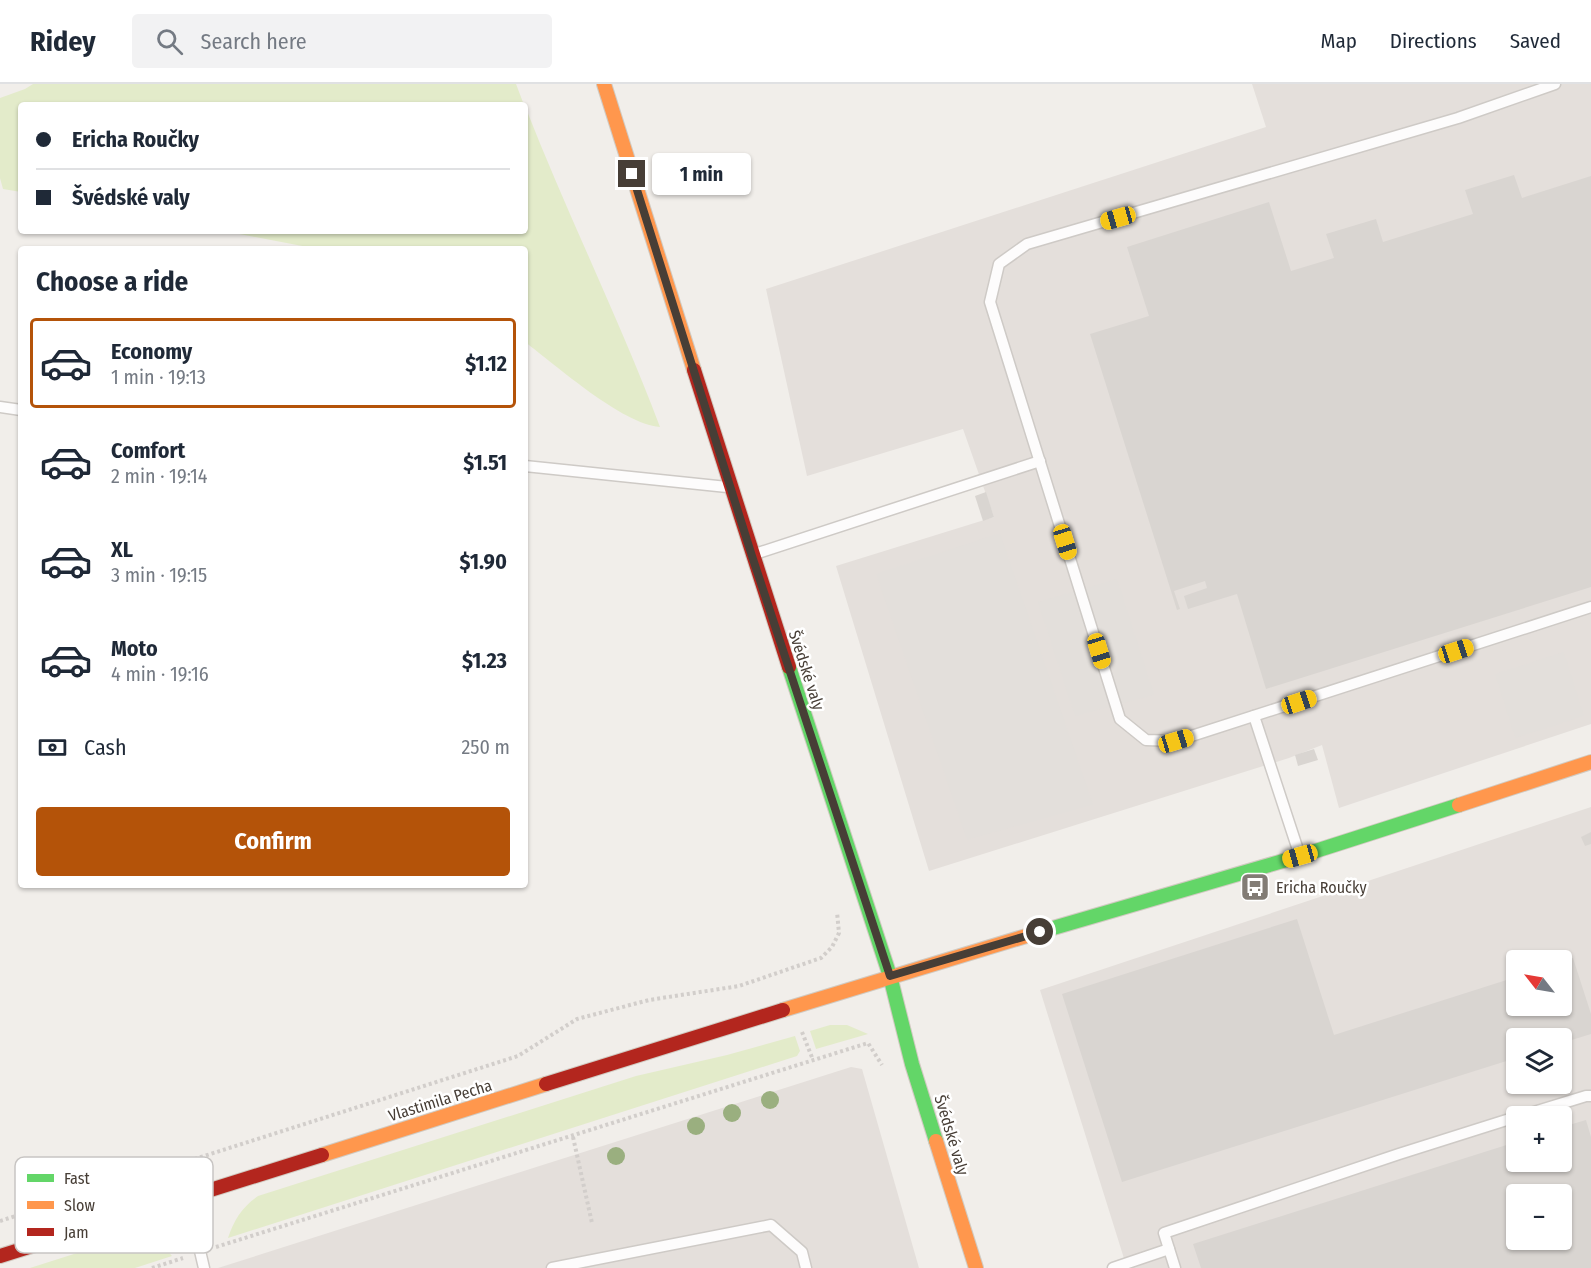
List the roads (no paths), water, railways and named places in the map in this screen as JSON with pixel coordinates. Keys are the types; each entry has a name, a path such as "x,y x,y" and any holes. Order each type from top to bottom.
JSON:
{"street":[{"name":"Švédské valy","path":"604,84 752,556 890,976 912,1064 976,1268"},
{"path":"890,976 1300,856 1591,762"},
{"name":"Vlastimila Pecha","path":"213,1189 890,976"},
{"name":"Vlastimila Pecha","path":"0,1256 15,1251"}],"lane":[{"path":"1555,84 1458,118 1027,244 999,264 990,302 1120,719 1146,740 1176,741 1591,607"},
{"path":"0,407 18,410"},
{"path":"752,556 1040,461"},
{"path":"528,466 730,487"},
{"path":"1254,716 1300,856"},
{"path":"1554,1106 1591,1096"},
{"path":"1175,1268 1164,1233 1506,1120"},
{"path":"552,1268 771,1225 802,1252 806,1268"},
{"path":"1113,1268 1169,1249"},
{"path":"200,1253 204,1268"}],"place":[{"name":"Ericha Roučky","path":"1255,887"}]}
